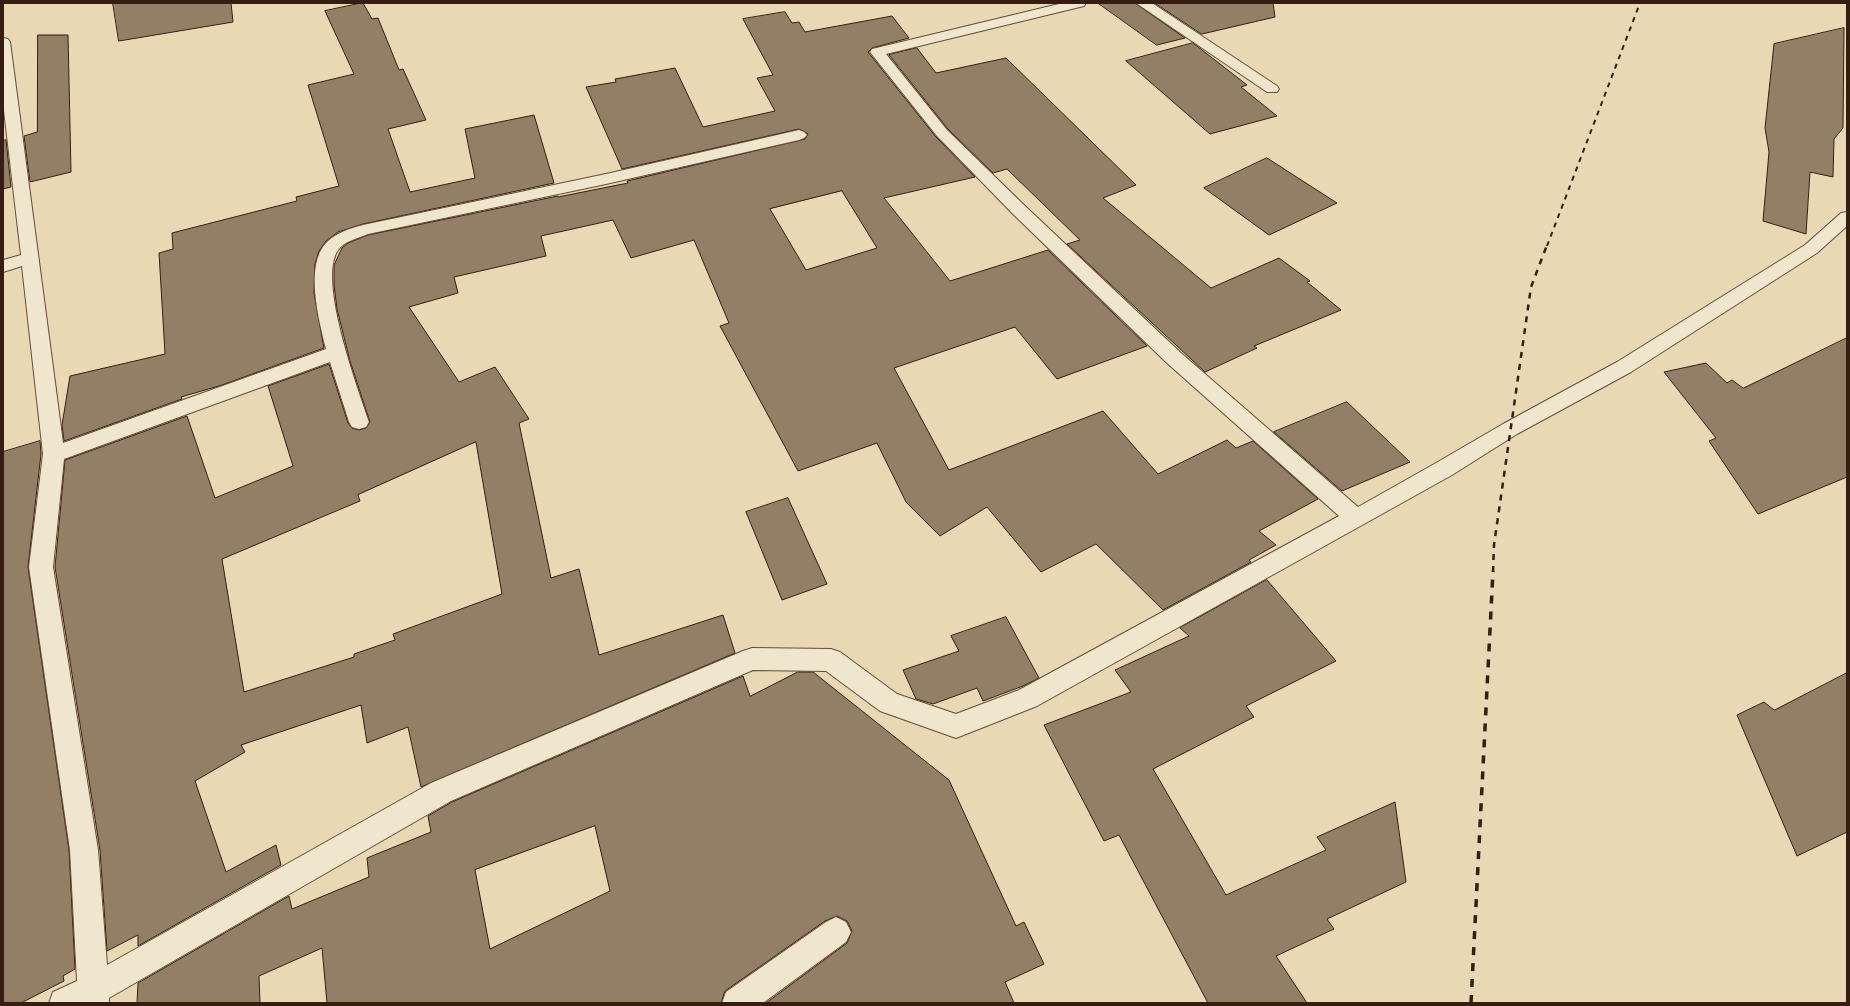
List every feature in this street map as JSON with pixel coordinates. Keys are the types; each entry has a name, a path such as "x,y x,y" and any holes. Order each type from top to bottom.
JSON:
{"street":[{"path":"1079,3 877,52 942,133 1019,210 1174,358 1356,518"},
{"path":"1143,3 1272,89"},
{"path":"3,42 6,98 30,258 54,454 41,567 84,850 94,996"},
{"path":"358,422 335,352 323,288 327,259 330,250 339,240 363,230 606,179 799,135"},
{"path":"64,1003 94,996 441,792 752,659 831,660 889,703 956,726 1028,698 1356,518 1444,469 1510,429 1624,367 1811,249 1847,217"},
{"path":"3,266 30,258"},
{"path":"54,454 335,352"},
{"path":"737,1003 836,932"}],"building":[{"path":"113,3 231,3 233,22 119,41"},
{"path":"363,3 372,19 378,18 399,70 403,69 426,120 388,129 410,192 475,178 465,129 534,115 554,183 363,224 338,232 326,241 319,251 315,264 314,293 324,348 222,385 181,397 182,399 64,441 62,425 70,376 165,354 159,253 173,249 172,233 297,201 296,197 339,186 308,85 354,74 325,11"},
{"path":"1098,3 1135,3 1185,38 1157,45"},
{"path":"1155,3 1273,3 1275,17 1202,34"},
{"path":"785,12 792,23 799,22 805,32 892,16 909,38 872,48 868,52 936,137 975,177 884,198 950,281 1048,250 1147,346 1057,379 1015,327 894,368 949,470 1103,411 1158,474 1227,440 1236,448 1253,441 1318,499 1259,531 1276,545 1249,560 1251,562 1163,610 1096,544 1041,572 987,507 940,536 906,502 877,443 798,471 720,326 729,323 694,240 631,258 613,220 541,236 546,256 454,277 458,293 409,307 459,382 495,367 529,419 519,423 551,578 579,569 599,655 723,615 735,653 421,787 408,727 367,743 361,705 241,745 245,752 195,781 226,872 276,845 281,865 138,946 138,935 107,951 100,850 55,567 65,460 187,416 215,498 293,466 268,386 329,364 348,423 352,428 359,430 366,428 370,422 350,361 337,309 334,285 334,265 342,248 348,243 368,235 628,183 627,181 805,139 808,134 799,129 622,169 586,87 616,82 615,79 675,68 703,127 775,111 757,78 773,75 743,19","holes":["842,191 877,248 806,270 770,209","476,442 502,594 393,634 395,640 354,654 354,657 244,692 222,559 360,501 358,495"]},
{"path":"1844,28 1843,128 1834,139 1833,177 1810,172 1806,234 1763,221 1769,152 1765,128 1774,44"},
{"path":"38,35 68,35 71,172 30,182 24,136 37,132"},
{"path":"1193,43 1247,85 1241,87 1277,116 1210,134 1126,61"},
{"path":"917,48 936,73 1006,58 1136,185 1103,198 1211,288 1279,258 1310,281 1307,282 1341,310 1254,346 1257,348 1205,372 1067,244 1080,240 1007,169 993,173 948,129 889,55"},
{"path":"6,140 11,187 3,189 3,141"},
{"path":"1267,158 1337,203 1269,235 1204,188"},
{"path":"1847,338 1847,477 1758,514 1709,441 1716,438 1664,372 1706,363 1727,383 1732,380 1743,388"},
{"path":"1347,402 1410,462 1342,491 1274,432"},
{"path":"40,441 41,454 28,567 69,850 75,969 63,976 64,981 21,1003 3,1003 3,452"},
{"path":"788,498 827,584 782,600 746,512"},
{"path":"1267,580 1336,661 1246,706 1254,717 1153,769 1226,895 1326,850 1317,837 1395,802 1406,882 1327,919 1334,929 1276,956 1307,1003 1208,1003 1119,835 1104,841 1044,725 1131,692 1115,670 1189,636 1180,628"},
{"path":"1006,617 1039,678 1023,686 983,701 977,688 933,704 916,699 903,670 959,651 951,636"},
{"path":"798,672 813,672 949,780 1016,926 1024,922 1044,964 1005,982 1014,1003 766,1003 847,943 852,931 847,921 837,916 825,921 725,991 721,1003 327,1003 322,948 259,976 260,1003 137,1003 138,983 289,896 292,909 369,877 367,858 431,832 428,816 452,802 743,676 750,696","holes":["595,826 610,891 490,949 475,870"]},
{"path":"1847,673 1847,832 1797,856 1737,715 1764,702 1774,710"}],"railway":[{"path":"1547,246 1640,3"},
{"path":"1493,572 1494,545 1531,287 1547,245"},
{"path":"1471,1003 1493,571"}]}
